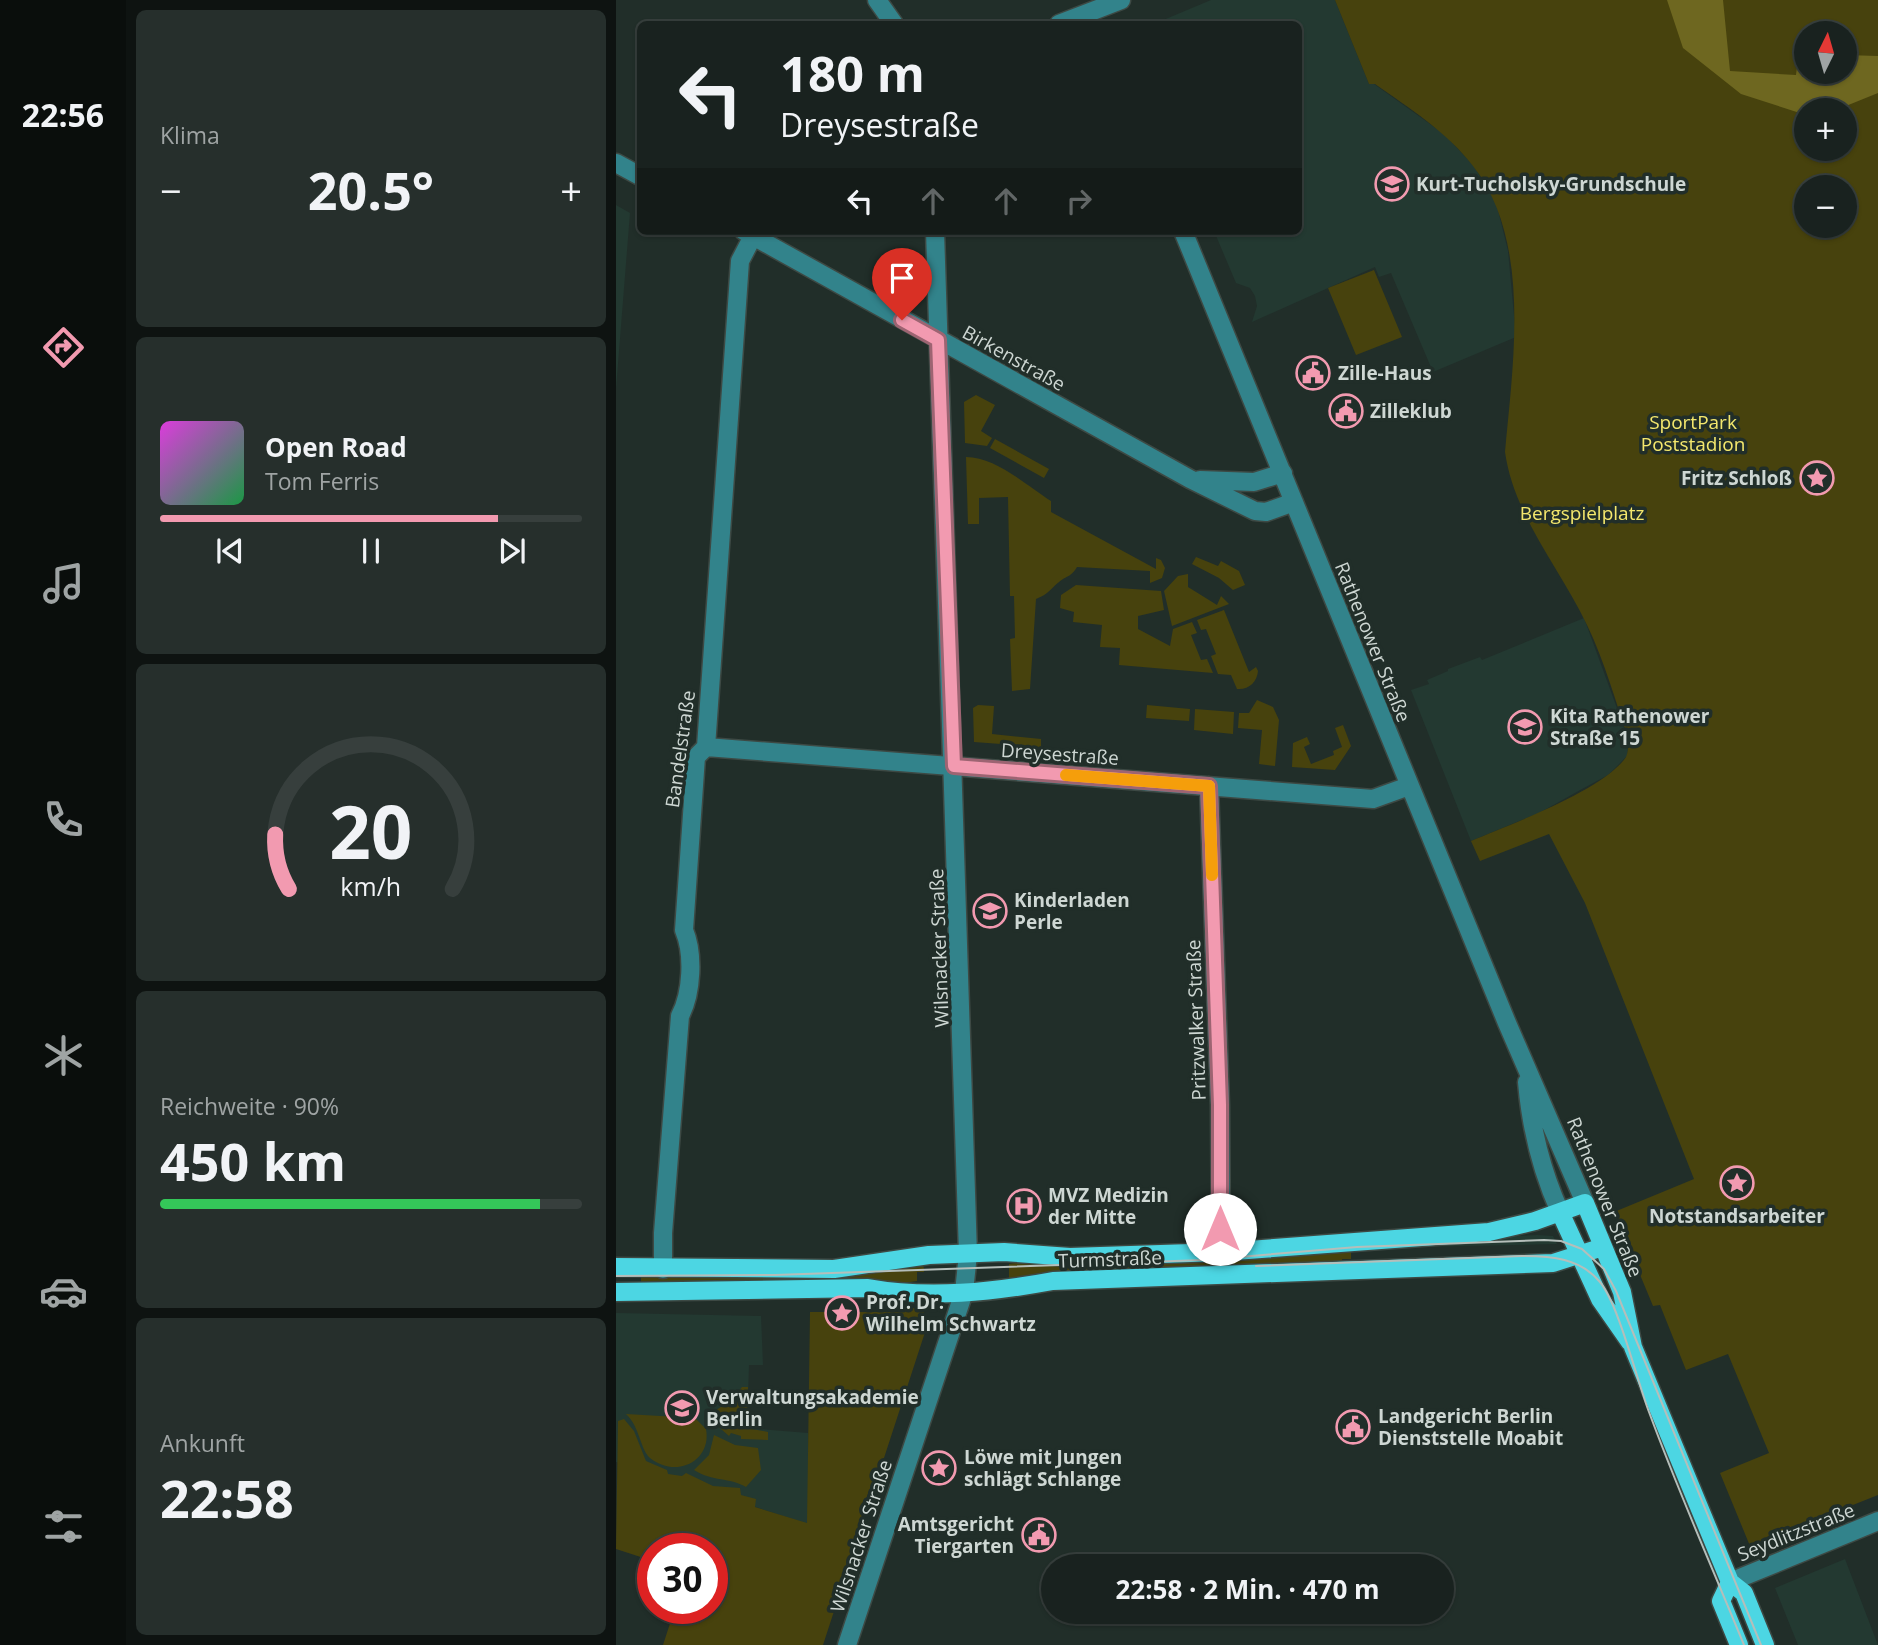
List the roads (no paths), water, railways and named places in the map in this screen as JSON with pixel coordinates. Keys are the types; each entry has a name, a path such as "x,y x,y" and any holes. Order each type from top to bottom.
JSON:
{"main road":[{"name":"Turmstraße","path":"616,1267 834,1269 926,1255 1070,1257 1221,1252 1489,1232 1560,1213 1585,1203"},
{"name":"Rathenower Straße","path":"1585,1203 1622,1292 1633,1347 1730,1582 1744,1593 1765,1645"},
{"name":"Rathenower Straße","path":"1560,1213 1600,1299 1633,1347"},
{"name":"Turmstraße","path":"616,1292 868,1288 896,1293 996,1291 1053,1282 1553,1263 1604,1247"},
{"name":"Rathenower Straße","path":"1730,1582 1721,1601 1739,1645"}],"street":[{"path":"877,0 892,21"},
{"path":"1068,21 1121,0"},
{"path":"616,163 637,174"},
{"name":"Bandelstraße","path":"663,1269 663,1233 680,1016 686,1005 691,946 684,930 696,757 706,747 740,261 747,235"},
{"name":"Birkenstraße","path":"752,235 1190,480 1255,511 1266,512 1294,502"},
{"name":"Wilsnacker Straße","path":"847,1645 964,1292 968,1254 935,235"},
{"name":"Rathenower Straße","path":"1185,235 1525,1068 1585,1203"},
{"name":"Birkenstraße","path":"1190,480 1254,482 1283,473"},
{"name":"Dreysestraße","path":"706,747 1373,799 1409,786"},
{"name":"Pritzwalker Straße","path":"1209,786 1220,1105 1221,1252"},
{"name":"Rathenower Straße","path":"1525,1068 1531,1128 1544,1175 1560,1213"},
{"name":"Seydlitzstraße","path":"1730,1582 1878,1521"}],"tram line":[{"path":"616,1276 775,1275 1203,1260 1357,1247 1561,1241 1582,1249 1604,1269 1616,1291 1761,1645"},
{"path":"1256,1266 1533,1256 1574,1263 1592,1274 1600,1282 1614,1308 1660,1441 1744,1645"}],"place":[{"name":"Kurt-Tucholsky-Grundschule","path":"1392,184"},
{"name":"Zille-Haus","path":"1313,373"},
{"name":"Zilleklub","path":"1346,411"},
{"name":"Fritz Schloß","path":"1817,478"},
{"name":"Kita Rathenower Straße 15","path":"1525,727"},
{"name":"Kinderladen Perle","path":"990,911"},
{"name":"Notstandsarbeiter","path":"1737,1183"},
{"name":"MVZ Medizin der Mitte","path":"1024,1206"},
{"name":"Prof. Dr. Wilhelm Schwartz","path":"842,1313"},
{"name":"Verwaltungsakademie Berlin","path":"682,1408"},
{"name":"Landgericht Berlin Dienststelle Moabit","path":"1353,1427"},
{"name":"Löwe mit Jungen schlägt Schlange","path":"939,1468"},
{"name":"Amtsgericht Tiergarten","path":"1039,1535"}],"park label":[{"name":"SportPark Poststadion","path":"1693,433"},
{"name":"Bergspielplatz","path":"1582,513"}]}
